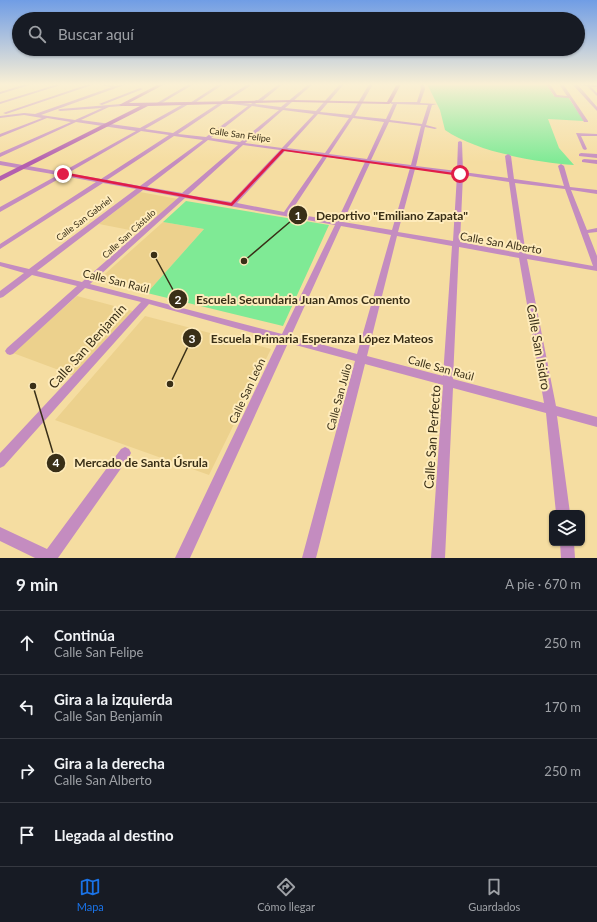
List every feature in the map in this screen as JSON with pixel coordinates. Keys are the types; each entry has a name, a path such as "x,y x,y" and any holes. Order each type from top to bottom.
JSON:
{"street":[{"path":"0,115 15,110"},
{"path":"35,116 52,110"},
{"path":"47,112 70,110"},
{"path":"0,155 100,110"},
{"path":"0,179 138,110"},
{"path":"0,210 177,110"},
{"path":"0,247 211,110"},
{"name":"Calle San Gabriel","path":"0,294 246,110"},
{"name":"Calle San Cástulo","path":"10,351 280,110"},
{"path":"288,110 435,128"},
{"path":"232,204 320,110"},
{"path":"286,214 356,110"},
{"name":"Calle San León","path":"182,558 368,162 387,121 390,110"},
{"name":"Calle San Julio","path":"309,558 394,234 413,168 422,126 429,110"},
{"path":"578,110 586,121"},
{"name":"Calle San Felipe","path":"13,115 24,114 206,140 597,192"},
{"path":"0,115 13,115"},
{"path":"0,120 13,115"},
{"path":"0,136 45,117"},
{"path":"585,149 578,134 597,135"},
{"name":"Calle San Perfecto","path":"438,558 460,174 460,142"},
{"path":"581,155 597,156"},
{"name":"Calle San Isidro","path":"508,156 523,257 550,409 563,510"},
{"path":"584,161 597,162"},
{"name":"Calle San Alberto","path":"0,163 597,270"},
{"path":"561,166 568,189 597,266"},
{"path":"584,232 597,230"},
{"name":"Calle San Raúl","path":"0,264 147,301 597,422"},
{"name":"Calle San Benjamín","path":"0,462 147,301"},
{"path":"0,534 50,558 125,453"},
{"path":"566,546 568,558"}],"shaded area":[{"path":"140,192 178,199 140,232 99,224"},
{"path":"163,222 204,229 147,293 97,281"},
{"path":"77,296 133,311 75,376 13,353"},
{"path":"145,316 271,349 209,475 55,420"}],"green space":[{"path":"440,110 577,110 584,121 548,119 559,148 574,165 507,155 458,138 445,130"},
{"path":"186,201 329,225 283,326 147,293 204,229 163,222"}],"place":[{"name":"Escuela Secundaria Juan Amos Comento","path":"154,255"},
{"name":"Deportivo \"Emiliano Zapata\"","path":"244,261"},
{"name":"Escuela Primaria Esperanza López Mateos","path":"170,384"},
{"name":"Mercado de Santa Úsrula","path":"33,386"}],"route":[{"path":"63,174 232,204 283,150 460,174"}]}
